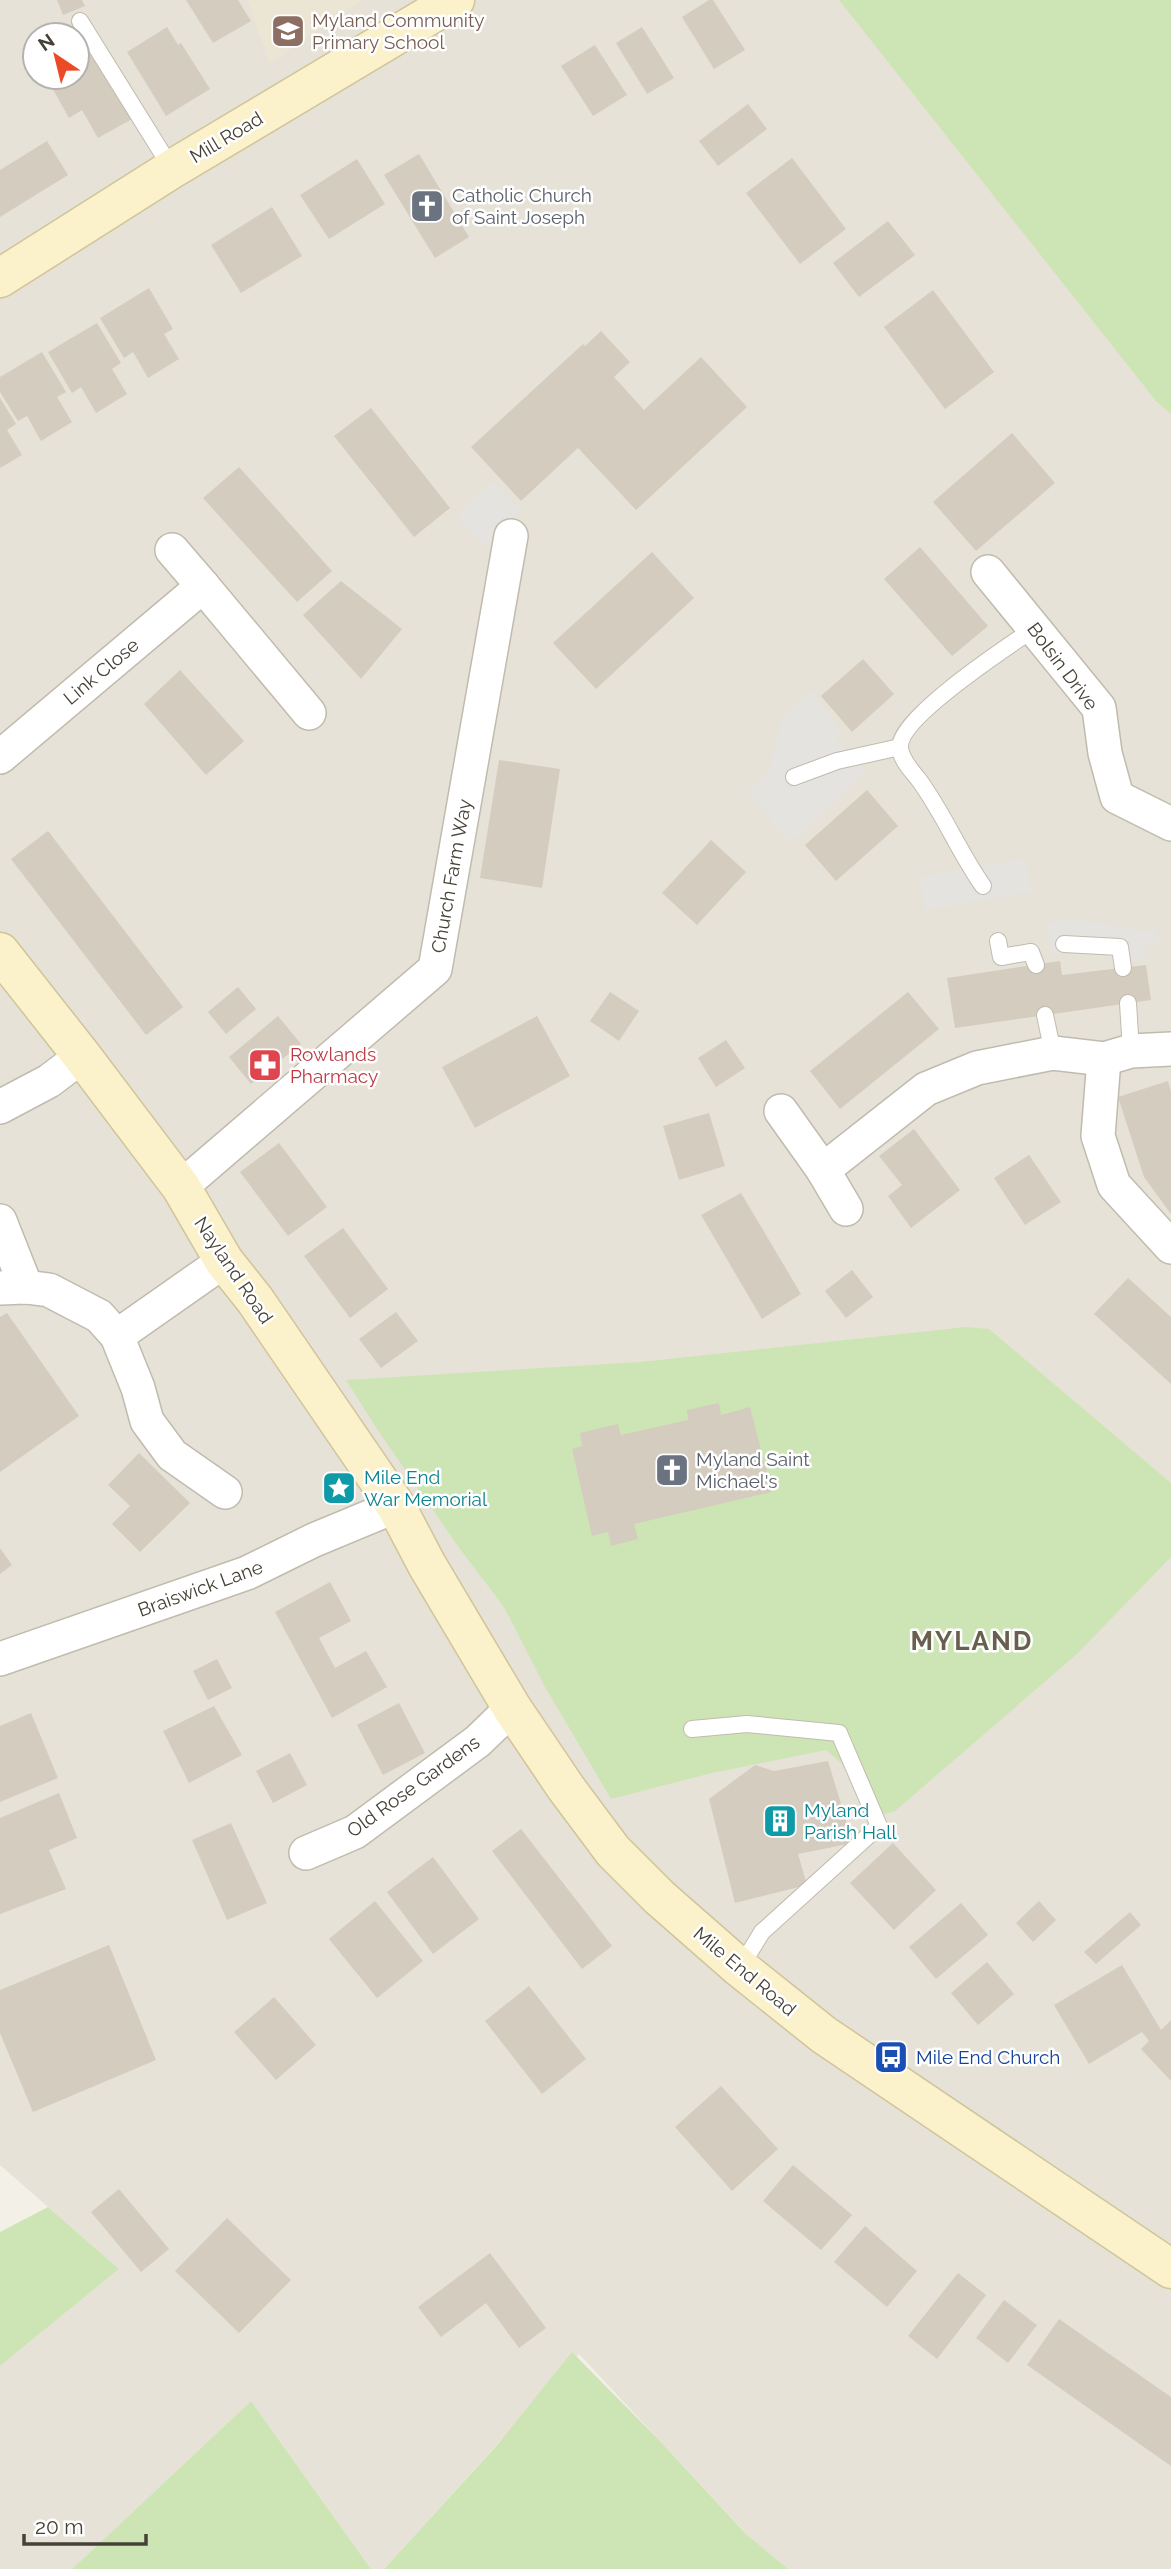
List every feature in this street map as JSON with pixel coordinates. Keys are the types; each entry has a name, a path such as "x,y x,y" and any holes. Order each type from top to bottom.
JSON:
{"street":[{"name":"Mill Road","path":"0,278 172,169 455,0"},
{"name":"Church Farm Way","path":"181,1187 435,969 511,536"},
{"path":"172,550 309,713"},
{"name":"Bolsin Drive","path":"988,572 1099,708 1105,753 1117,796 1171,824"},
{"name":"Link Close","path":"0,757 203,586"},
{"name":"Nayland Road","path":"0,952 181,1187 224,1261 254,1300 396,1506 426,1565"},
{"path":"823,1170 926,1089 977,1068 1054,1053 1117,1055 1171,1049"},
{"path":"1117,1055 1098,1136 1114,1185 1171,1247"},
{"path":"0,1107 49,1081 82,1056"},
{"path":"781,1111 823,1170 846,1209"},
{"path":"0,1221 13,1288 49,1290 99,1316 117,1336 138,1388 147,1421 172,1455 225,1492"},
{"path":"117,1336 224,1261"},
{"name":"Braiswick Lane","path":"0,1659 247,1573 314,1540 396,1506"},
{"name":"Mile End Road","path":"426,1565 512,1708 566,1788 613,1851 659,1897 740,1968 824,2035 1171,2269"},
{"name":"Old Rose Gardens","path":"306,1853 355,1832 478,1741 512,1708"}],"lane":[{"path":"91,39 172,169"},
{"path":"983,886 965,860 937,805 904,761 900,747 902,737 930,706 974,670 1035,628"},
{"path":"794,777 837,761 900,747"},
{"path":"998,941 1001,957 1031,952 1036,965"},
{"path":"1064,944 1120,947 1123,968"},
{"path":"1117,1055 1128,1003"},
{"path":"1045,1015 1054,1053"},
{"path":"692,1729 747,1724 839,1733 878,1826 762,1933 740,1968"}],"shaded area":[{"path":"0,0 1171,0 1171,2569 787,2569 754,2542 579,2354 384,2569 371,2569 251,2401 72,2569 0,2569 0,2366 119,2269 0,2165"},
{"name":"Myland Community Primary School","path":"247,0 363,0 270,63"},
{"path":"493,482 520,511 484,545 457,517"},
{"path":"811,690 840,730 833,737 866,772 791,841 747,793 768,774 781,721"},
{"path":"1025,859 1031,892 925,910 920,877"},
{"path":"1073,918 1140,931 1155,929 1159,942 1143,948 1147,959 1112,965 1110,953 1051,953 1046,923"}],"green space":[{"path":"839,0 1171,0 1171,414 1156,401"},
{"path":"966,1327 989,1329 1171,1483 1171,1557 1077,1654 895,1811 870,1818 853,1773 826,1750 712,1773 611,1799 545,1687 504,1607 460,1549 346,1380 640,1362"},
{"path":"48,2207 119,2269 0,2366 0,2232"},
{"path":"572,2352 747,2535 788,2569 384,2569 498,2444"},
{"path":"251,2401 371,2569 72,2569"}],"building":[{"path":"57,0 82,0 85,6 63,15"},
{"path":"186,0 238,0 251,21 213,43"},
{"path":"713,0 745,50 714,69 682,17"},
{"path":"167,27 178,45 181,43 210,89 166,116 127,52"},
{"path":"642,27 674,78 647,94 616,43"},
{"path":"595,45 627,95 593,116 561,66"},
{"path":"91,47 132,119 98,138 82,110 69,118 54,91 91,91"},
{"path":"748,104 767,129 718,166 699,141"},
{"path":"47,141 68,175 0,217 0,170"},
{"name":"Catholic Church of Saint Joseph","path":"419,154 469,237 435,258 384,175"},
{"path":"792,158 846,229 800,264 746,193"},
{"path":"357,159 385,204 329,239 300,195"},
{"path":"272,207 302,256 241,293 211,245"},
{"path":"888,221 915,255 859,297 833,263"},
{"path":"149,288 173,329 164,334 179,359 148,378 133,352 124,358 100,318"},
{"path":"933,290 994,372 945,409 884,327"},
{"path":"97,323 121,363 112,369 127,394 96,413 81,387 72,393 48,352"},
{"path":"601,331 630,362 614,377 644,410 701,357 747,407 636,510 578,448 521,501 471,447 583,344 585,346"},
{"path":"42,352 66,392 57,397 72,422 41,441 27,416 18,421 0,392 0,377"},
{"path":"0,398 16,424 7,430 22,455 0,468"},
{"path":"371,408 450,508 414,537 334,436"},
{"path":"1012,433 1055,483 976,551 933,502"},
{"path":"239,467 332,571 297,602 203,498"},
{"path":"920,547 988,626 952,656 884,579"},
{"path":"652,552 694,598 596,689 553,643"},
{"path":"341,581 402,629 361,679 303,615"},
{"path":"863,659 894,694 852,732 821,696"},
{"path":"180,670 244,741 206,775 144,704"},
{"path":"499,760 560,769 542,888 480,878"},
{"path":"867,790 898,826 836,881 805,845"},
{"path":"48,831 183,1007 146,1035 11,859"},
{"path":"711,840 746,872 697,925 662,893"},
{"path":"1060,961 1062,975 1146,965 1151,1000 955,1028 947,978"},
{"path":"238,987 256,1009 226,1034 208,1012"},
{"path":"610,992 639,1011 619,1041 590,1021"},
{"path":"908,992 939,1029 840,1109 810,1071"},
{"path":"278,1016 301,1044 251,1084 229,1057"},
{"path":"537,1016 570,1076 475,1128 442,1067"},
{"path":"726,1040 745,1068 716,1087 698,1058"},
{"path":"1168,1081 1171,1092 1171,1214 1144,1177 1118,1097"},
{"path":"709,1113 725,1166 679,1180 663,1126"},
{"path":"914,1129 960,1190 911,1228 888,1196 902,1185 879,1156"},
{"path":"279,1143 327,1207 288,1236 240,1172"},
{"path":"1029,1155 1061,1202 1025,1225 994,1178"},
{"path":"741,1193 801,1294 762,1319 701,1215"},
{"path":"343,1228 388,1289 350,1318 304,1256"},
{"path":"852,1270 873,1297 846,1318 825,1291"},
{"path":"1128,1278 1171,1317 1171,1384 1094,1314"},
{"path":"396,1312 418,1341 381,1368 359,1339"},
{"path":"7,1313 79,1416 0,1472 0,1317"},
{"name":"Myland Saint Michael's","path":"719,1403 721,1415 750,1407 772,1492 634,1524 638,1539 611,1546 608,1532 592,1536 572,1449 582,1446 580,1433 618,1424 621,1435 688,1420 687,1410"},
{"path":"139,1453 190,1503 140,1552 112,1524 130,1506 108,1485"},
{"path":"0,1548 12,1565 0,1574"},
{"path":"330,1582 351,1621 319,1638 335,1668 366,1651 387,1687 332,1718 275,1612"},
{"path":"217,1659 232,1688 208,1700 193,1671"},
{"path":"399,1703 425,1753 383,1775 357,1725"},
{"path":"214,1706 242,1755 189,1783 163,1731"},
{"path":"31,1713 58,1778 0,1802 0,1726"},
{"path":"290,1753 307,1785 273,1803 256,1771"},
{"name":"Myland Parish Hall","path":"828,1761 853,1843 798,1854 807,1885 735,1903 709,1799 755,1765 774,1771"},
{"path":"59,1793 77,1838 49,1850 66,1889 0,1914 0,1818"},
{"path":"231,1823 267,1903 227,1920 192,1840"},
{"path":"521,1829 612,1946 582,1969 492,1851"},
{"path":"893,1843 936,1890 894,1930 850,1883"},
{"path":"433,1857 479,1919 433,1954 387,1892"},
{"path":"375,1901 423,1961 377,1998 329,1939"},
{"path":"1039,1901 1056,1920 1033,1942 1016,1923"},
{"path":"961,1903 988,1935 936,1979 909,1947"},
{"path":"1130,1912 1141,1925 1096,1964 1084,1952"},
{"path":"109,1945 156,2060 33,2112 0,2033 0,1990"},
{"path":"987,1962 1014,1994 978,2025 951,1993"},
{"path":"1122,1965 1161,2030 1171,2020 1171,2081 1141,2049 1149,2041 1142,2032 1089,2064 1054,2005"},
{"path":"529,1986 586,2059 542,2094 485,2021"},
{"path":"274,1997 316,2045 276,2080 234,2032"},
{"path":"721,2086 778,2149 732,2191 675,2127"},
{"path":"793,2165 852,2215 821,2250 763,2201"},
{"path":"119,2189 169,2249 141,2272 91,2212"},
{"path":"227,2218 291,2280 239,2333 175,2271"},
{"path":"865,2226 917,2271 887,2307 834,2262"},
{"path":"490,2253 546,2328 519,2348 486,2303 441,2337 418,2307"},
{"path":"958,2273 986,2295 937,2359 908,2336"},
{"path":"1004,2300 1037,2325 1008,2363 976,2338"},
{"path":"1059,2319 1171,2397 1171,2466 1027,2365"}],"place":[{"name":"Myland Community Primary School","path":"288,31"},
{"name":"Catholic Church of Saint Joseph","path":"427,206"},
{"name":"Rowlands Pharmacy","path":"265,1065"},
{"name":"Myland Saint Michael's","path":"672,1470"},
{"name":"Mile End War Memorial","path":"339,1488"},
{"name":"Myland Parish Hall","path":"780,1821"},
{"name":"Mile End Church","path":"891,2057"}],"district":[{"name":"MYLAND","path":"972,1641"}]}
